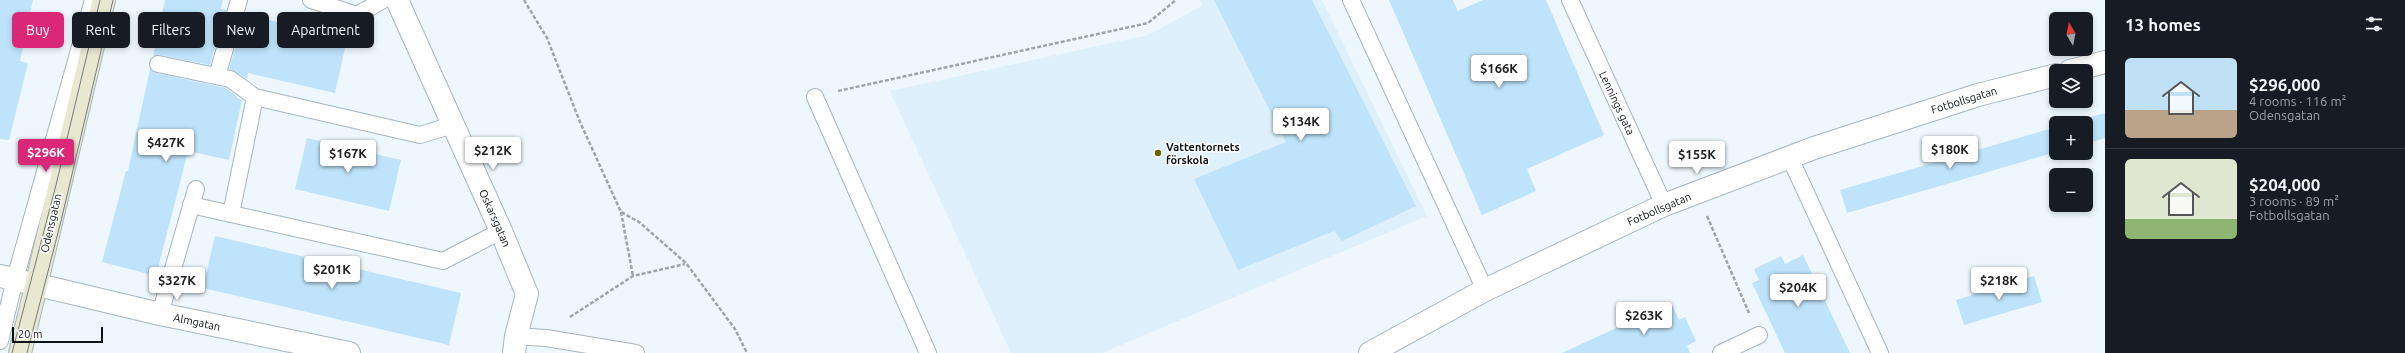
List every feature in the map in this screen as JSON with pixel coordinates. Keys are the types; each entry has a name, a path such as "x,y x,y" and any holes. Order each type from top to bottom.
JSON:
{"street":[{"name":"Odensgatan","path":"20,353 104,0"},
{"name":"Oskarsgatan","path":"396,0 501,231 527,294 515,344"},
{"path":"2093,65 2105,62"},
{"name":"Fotbollsgatan","path":"1370,353 1485,290 1664,205 1790,158 1978,95 2049,77"},
{"name":"Almgatan","path":"7,278 160,314 349,353"}],"lane":[{"path":"0,341 7,278 93,0"},
{"path":"217,76 239,0"},
{"path":"311,0 357,15 383,0"},
{"path":"1351,0 1485,290"},
{"name":"Lennings gata","path":"1570,0 1664,205"},
{"path":"158,64 230,79 255,97 420,135 453,125"},
{"path":"231,214 255,97"},
{"path":"815,97 928,353"},
{"path":"1790,158 1880,353"},
{"path":"160,314 196,189"},
{"path":"191,205 443,261 501,231"},
{"path":"1721,353 1759,335"},
{"path":"515,344 546,338 636,353"}],"path":[{"path":"524,0 546,38 580,122 621,212 633,276"},
{"path":"815,97 1148,23 1176,0"},
{"path":"1696,193 1759,335"},
{"path":"621,212 639,222 686,263 735,329 747,353"},
{"path":"546,338 557,326 633,276 686,263"}],"shaded area":[{"name":"Vattentornets förskola","path":"1200,0 1322,0 1427,216 1102,353 1011,353 890,91 1148,35 1202,6"}],"building":[{"path":"0,0 33,0 30,12 12,12 12,48 23,48 20,61 28,63 9,140 0,139"},
{"path":"165,0 223,0 221,9 226,10 225,12 213,12 213,48 215,48 210,65 160,55 153,56 155,48 205,48 205,12 162,12"},
{"name":"Vattentornets förskola","path":"1214,0 1312,0 1416,206 1342,241 1334,231 1238,270 1194,179 1286,142"},
{"path":"1389,0 1453,0 1458,11 1483,0 1546,0 1604,135 1527,169 1536,191 1482,215"},
{"path":"269,20 277,22 277,48 345,48 335,93 248,73 247,79 229,69 235,48 269,48"},
{"path":"150,69 156,73 226,88 242,100 229,160 188,151 156,276 102,262 126,171 128,171"},
{"path":"2105,113 2105,138 2093,142 2093,116"},
{"path":"2049,129 2049,154 1847,213 1840,190"},
{"path":"307,138 401,160 389,211 295,189"},
{"path":"215,236 461,293 449,345 203,288"},
{"path":"1803,255 1850,353 1785,353 1752,283 1759,280 1754,269 1781,256 1785,264"},
{"path":"2034,276 2042,302 1964,325 1956,300"},
{"path":"1671,303 1679,320 1685,317 1696,341 1687,346 1690,353 1562,353"}],"tram line":[{"path":"12,353 56,185 100,0"},
{"path":"27,353 61,221 113,0"}],"place":[{"name":"Vattentornets förskola","path":"1158,153"}]}
